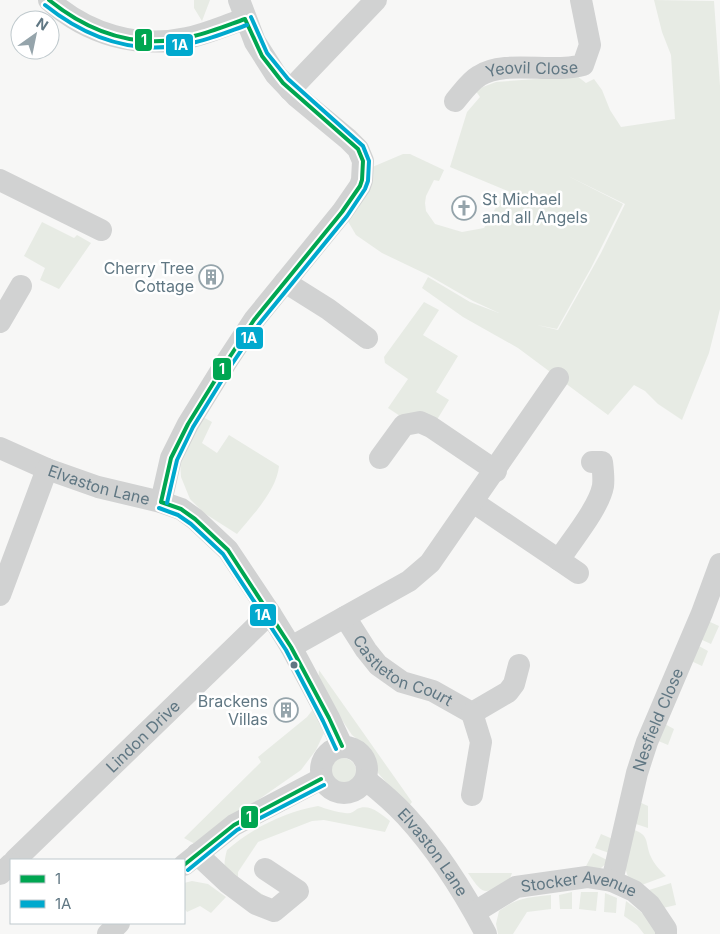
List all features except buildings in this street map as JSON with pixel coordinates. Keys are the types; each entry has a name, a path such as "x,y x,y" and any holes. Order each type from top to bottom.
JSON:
{"street":[{"path":"49,0 66,14 87,26 115,37 145,42 187,38 242,9 262,56 290,90 354,144 363,161 360,186 254,320 188,424 170,458 161,502"},
{"path":"290,90 376,0"},
{"name":"Yeovil Close","path":"455,101 479,75 496,70 521,68 590,71 590,45 581,0"},
{"path":"0,180 101,230"},
{"path":"285,282 328,309 354,336"},
{"path":"0,322 21,286"},
{"path":"291,646 408,581 436,557 558,378"},
{"path":"380,458 404,425 420,422 431,427 496,471"},
{"name":"Elvaston Lane","path":"0,448 47,469 98,486 181,509 196,519 228,550 270,613 291,646 342,746"},
{"path":"559,560 586,520 600,494 603,478 602,462 592,462"},
{"path":"0,595 47,469"},
{"path":"473,502 578,573"},
{"name":"Nesfield Close","path":"612,881 642,758 702,613 720,564"},
{"name":"Lindon Drive","path":"16,859 270,613"},
{"name":"Castleton Court","path":"345,617 378,665 402,682 433,691 472,713 481,742 472,795"},
{"name":"Castleton Court","path":"472,713 508,692 514,684 519,666"},
{"path":"342,746 351,748 363,759 367,769 366,780 355,791 343,794 331,790 321,779 320,771 324,759 332,750 342,746"},
{"path":"265,869 298,891 274,911 256,904 190,859 234,825 321,779"},
{"name":"Elvaston Lane","path":"366,780 395,805 416,828 450,874 475,912 486,934"},
{"path":"0,874 10,865"},
{"name":"Stocker Avenue","path":"475,912 516,887 587,877 612,881 634,891 650,905 666,930 666,934"},
{"path":"108,934 118,924"}],"shaded area":[{"path":"194,0 210,0 202,21 194,8"},
{"path":"654,0 714,1 720,86 720,309 709,353 682,420 658,404 645,391 634,385 608,415 518,348 463,317 422,288 428,277 470,302 499,313 382,253 356,235 346,218 370,168 403,154 410,154 444,170 439,181 434,180 426,196 426,211 435,224 462,232 484,228 502,197 510,192 450,167 467,112 480,97 475,90 496,82 577,76 586,83 594,79 602,90 610,110 621,127 675,119 671,55 662,32","holes":["568,176 625,204 601,253 558,330 537,325 557,329 591,268 623,204"]},
{"path":"42,222 74,238 77,235 91,243 59,289 40,280 45,268 24,256"},
{"path":"424,302 439,310 423,335 458,356 436,392 449,400 435,423 400,416 388,408 408,379 385,363 384,357"},
{"path":"203,417 212,422 202,443 217,453 229,435 279,466 274,484 269,493 237,534 204,513 190,499 181,477 180,460"},
{"path":"708,621 719,626 711,644 700,639"},
{"path":"697,645 708,651 702,666 689,660"},
{"path":"319,670 412,802 408,807 378,773 372,751 352,735 318,684"},
{"path":"314,708 324,733 316,750 301,770 195,844 184,838 261,762 258,757 307,717"},
{"path":"663,723 674,729 668,745 656,740"},
{"path":"343,758 352,762 356,771 352,780 343,784 334,780 330,771 334,762"},
{"path":"639,802 648,806 648,828 633,823"},
{"path":"318,806 347,813 366,807 375,810 390,821 385,832 324,820 312,821 258,842 238,872 238,878 274,902 269,906 229,878 224,865 227,850 247,835 270,822 293,812"},
{"path":"632,829 645,837 652,860 666,876 639,886 628,877 624,864"},
{"path":"601,834 615,840 612,854 595,848"},
{"path":"593,853 609,861 601,868 585,868"},
{"path":"468,873 512,873 509,881 486,891 478,886"},
{"path":"192,881 208,884 226,897 211,913 200,906 187,912 185,909 185,883"},
{"path":"671,883 676,905 663,908 646,891"},
{"path":"572,892 572,909 560,909 559,895"},
{"path":"581,892 598,892 596,911 579,909"},
{"path":"605,893 617,898 616,913 604,912"},
{"path":"551,895 551,909 527,912 513,934 498,934 496,924 499,911 517,901"},
{"path":"626,901 645,915 657,934 644,934 637,925 624,916"}],"transit line":[{"name":"1","path":"49,0 65,12 99,30 135,40 174,40 207,33 245,19"},
{"name":"1A","path":"45,5 62,18 98,36 116,43 155,48 196,42 247,25"},
{"name":"1A","path":"167,503 177,460 193,427 232,364 259,324 347,216 365,189 368,181 369,161 363,146 288,79 267,53 251,17"},
{"name":"1","path":"161,502 171,458 188,424 227,361 254,320 342,212 362,180 363,161 358,149 283,83 262,56 245,19"},
{"name":"1","path":"161,502 181,509 195,519 228,550 291,647 342,746"},
{"name":"1A","path":"159,508 178,515 191,524 223,554 286,650 336,749"},
{"name":"1","path":"185,864 234,825 321,779"},
{"name":"1A","path":"188,870 237,830 324,785"}],"place":[{"name":"St Michael and all Angels","path":"464,208"},
{"name":"Cherry Tree Cottage","path":"211,277"},
{"name":"Brackens Villas","path":"286,710"}]}
